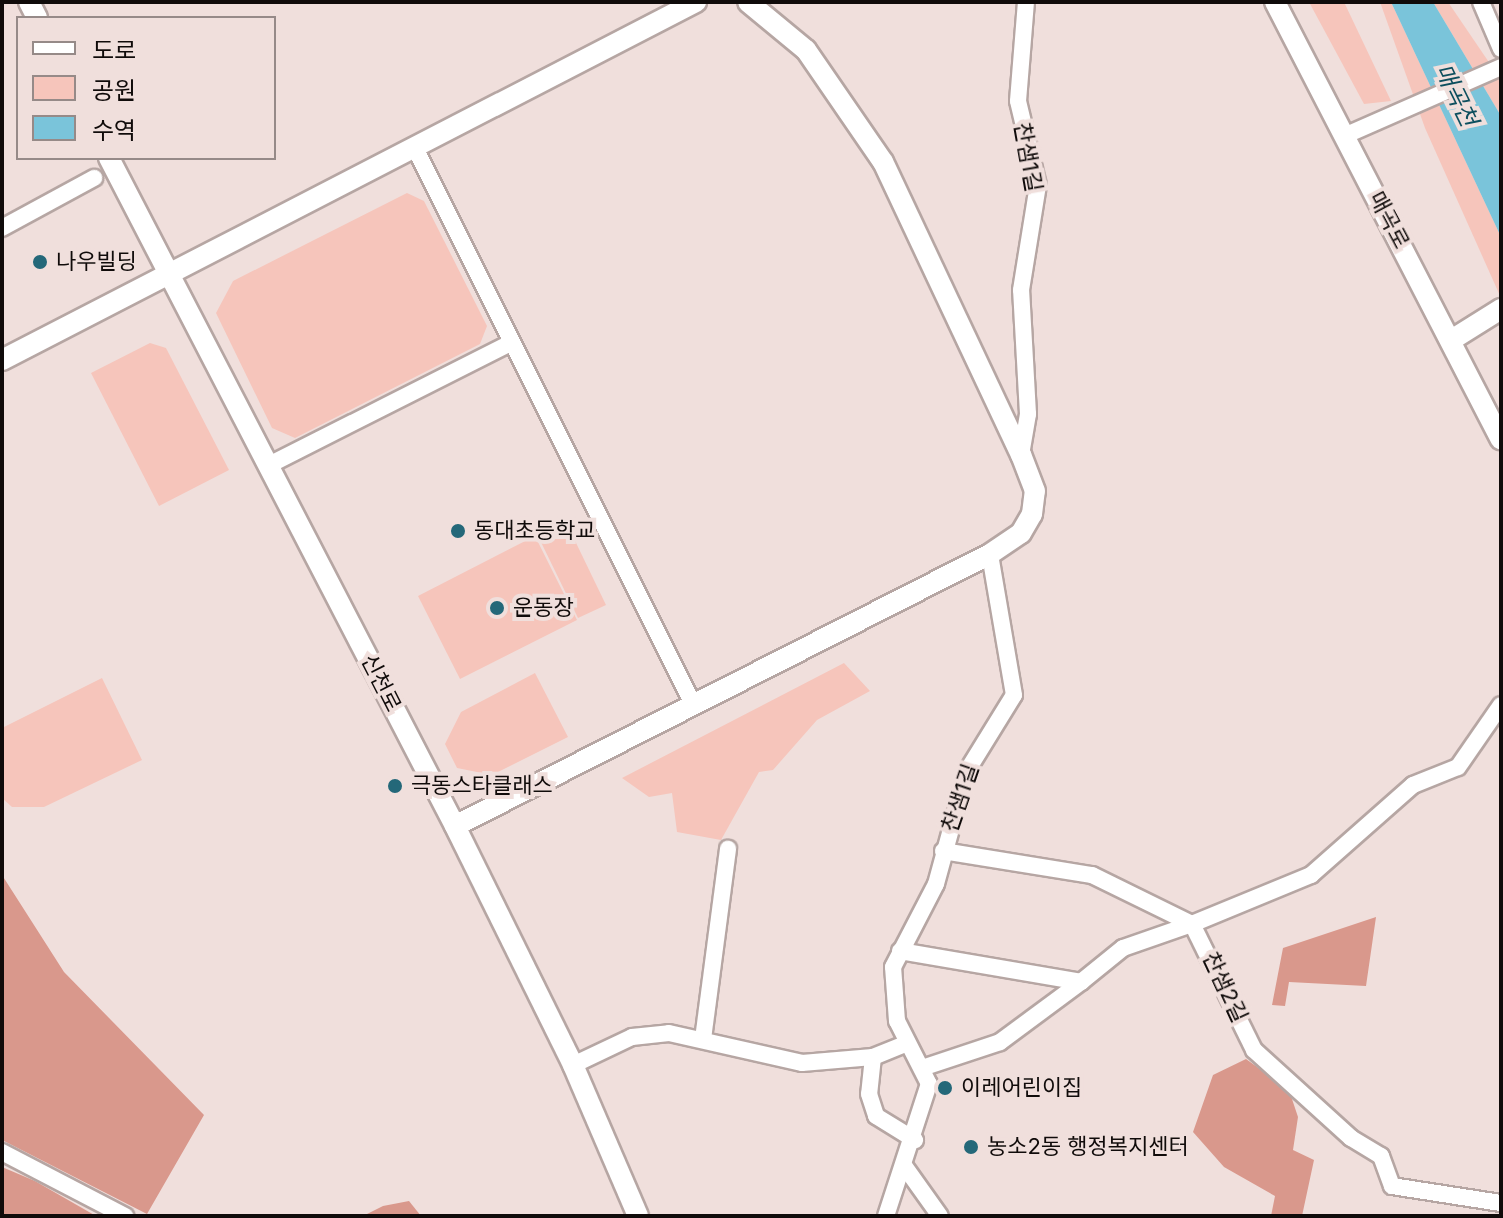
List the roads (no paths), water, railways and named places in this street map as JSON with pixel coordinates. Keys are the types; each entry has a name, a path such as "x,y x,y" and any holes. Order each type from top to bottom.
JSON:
{"street":[{"path":"2,360 696,2"},
{"path":"455,826 990,554 1021,533 1032,514 1035,491 1021,455 883,162 806,50 748,2"},
{"name":"찬샘1길","path":"1021,455 1028,414 1021,290 1038,185 1018,101 1026,2"},
{"name":"매곡로","path":"1275,2 1453,339 1501,439"},
{"path":"1481,2 1501,49"},
{"path":"1344,136 1495,70"},
{"path":"415,148 693,704"},
{"name":"신천로","path":"110,160 455,826 573,1065 638,1216"},
{"path":"2,228 94,178"},
{"path":"1453,339 1501,309"},
{"path":"269,465 512,342"},
{"name":"찬샘1길","path":"925,1067 905,1044 889,987 900,951 936,884 967,771 1014,695 1004,604 990,554"},
{"path":"886,1216 927,1106 925,1067 1000,1042 1123,948 1192,924 1311,875 1413,785 1458,767 1501,705"},
{"path":"703,1039 728,849"},
{"path":"943,851 1092,875 1192,924"},
{"name":"찬샘2길","path":"1192,924 1254,1050 1388,1162 1392,1186 1501,1203"},
{"path":"900,951 1081,982"},
{"path":"573,1065 632,1037 703,1039 802,1063 873,1057 905,1044"},
{"path":"873,1057 876,1116 915,1140"},
{"path":"2,1152 125,1216"},
{"path":"905,1167 940,1216"}],"water":[{"name":"매곡천","path":"1391,2 1433,2 1501,116 1501,237"}],"place":[{"name":"나우빌딩","path":"40,262"},
{"name":"동대초등학교","path":"458,531"},
{"name":"운동장","path":"497,608"},
{"name":"극동스타클래스","path":"395,786"},
{"name":"이레어린이집","path":"945,1088"},
{"name":"농소2동 행정복지센터","path":"971,1147"}]}
